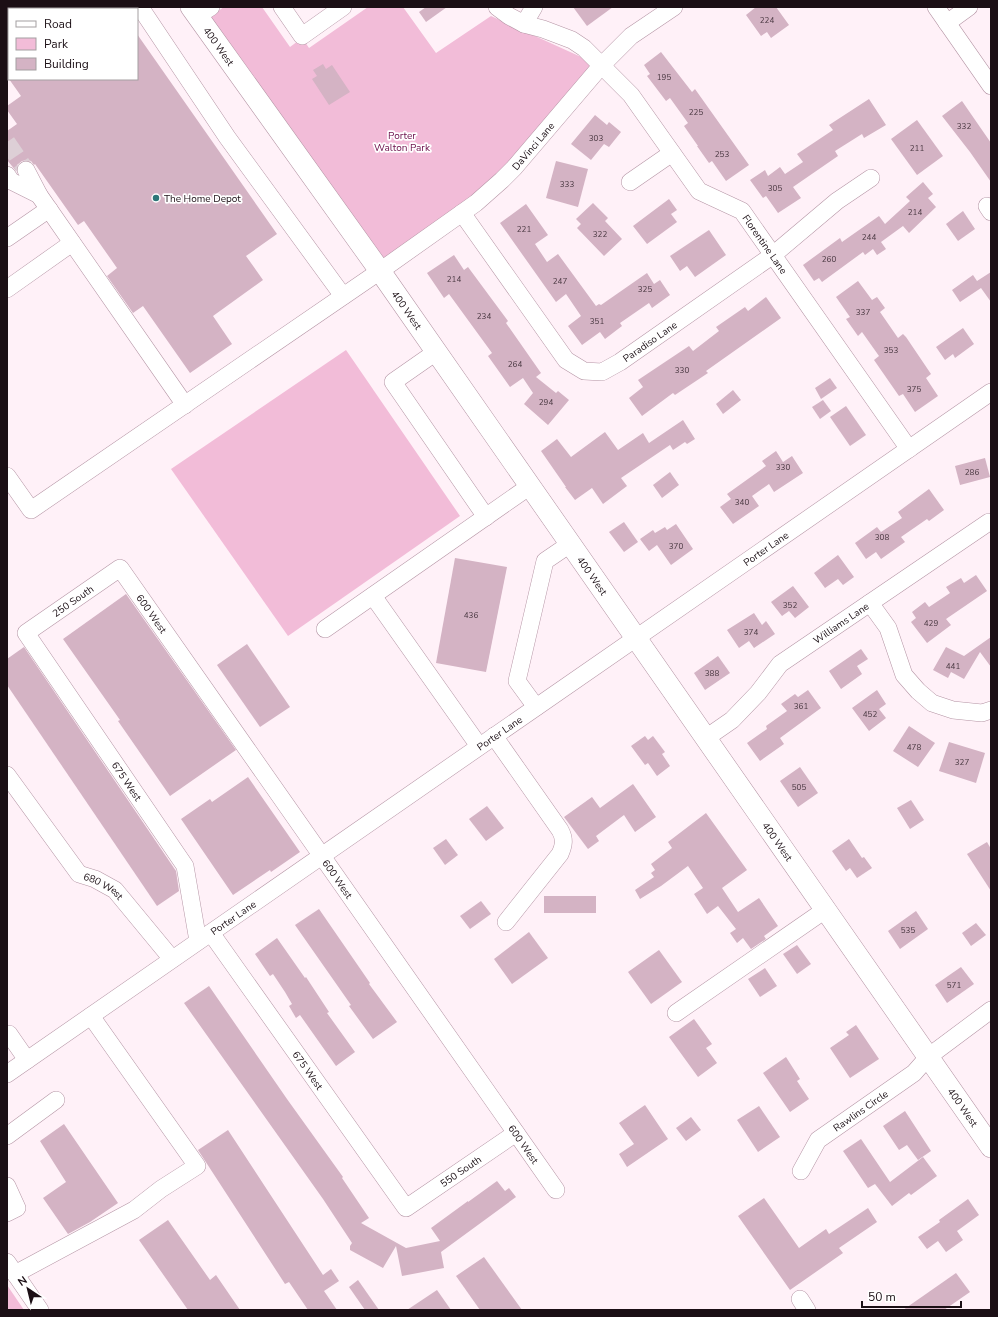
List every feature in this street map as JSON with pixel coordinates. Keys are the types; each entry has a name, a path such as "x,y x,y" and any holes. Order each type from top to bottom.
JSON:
{"main road":[{"name":"400 West","path":"200,10 436,352 991,1147"}],"street":[{"path":"282,7 302,36 343,7"},
{"name":"Florentine Lane","path":"496,7 524,24 543,29 572,40 584,48 631,95 699,191 742,211 909,449"},
{"path":"524,24 534,7"},
{"name":"DaVinci Lane","path":"7,476 31,510 380,271 476,203 502,180 601,66 631,36 674,7"},
{"path":"936,7 991,86"},
{"path":"947,22 968,7"},
{"path":"138,12 343,296"},
{"path":"630,182 672,153"},
{"path":"26,170 39,195 185,405"},
{"path":"7,175 11,181 39,195"},
{"name":"Paradiso Lane","path":"462,213 566,360 584,371 602,372 620,362 773,255 837,201 871,178"},
{"path":"7,238 49,209"},
{"path":"7,289 72,243"},
{"path":"436,352 393,382 486,517"},
{"name":"Porter Lane","path":"7,1074 991,392"},
{"path":"325,629 530,486"},
{"name":"Williams Lane","path":"706,738 732,720 758,694 780,664 989,522"},
{"path":"536,707 517,681 545,561 570,544"},
{"name":"250 South","path":"26,633 120,568"},
{"name":"600 West","path":"120,568 556,1190"},
{"path":"373,596 479,746"},
{"path":"870,603 888,628 904,675 918,691 932,703 953,710 982,713 991,710"},
{"name":"675 West","path":"26,633 185,866 204,937 406,1208"},
{"path":"494,736 564,837 563,848 560,854 506,922"},
{"name":"680 West","path":"7,775 80,874 95,879 115,890 172,959"},
{"path":"676,1013 825,910"},
{"name":"Rawlins Circle","path":"802,1171 818,1140 914,1073 928,1057 991,1010"},
{"path":"40,1310 11,1268 134,1210 161,1189 197,1166 91,1016"},
{"path":"7,1036 9,1034 27,1060"},
{"path":"7,1136 56,1100"},
{"name":"550 South","path":"406,1208 516,1133"},
{"path":"7,1186 17,1208 7,1213"}],"green space":[{"name":"Porter Walton Park","path":"224,7 262,7 290,47 298,41 305,42 309,48 368,7 403,7 436,53 491,16 601,66 514,168 380,271 202,22"},
{"path":"346,350 460,516 288,636 171,469"},
{"path":"7,1285 24,1310 7,1310"}],"building":[{"path":"426,7 447,7 426,22 419,12"},
{"path":"573,7 613,7 587,26"},
{"path":"756,7 776,7 789,25 771,38 767,32 761,36 746,15"},
{"name":"The Home Depot","path":"138,35 277,234 246,256 263,280 213,316 232,344 190,373 143,306 133,313 107,276 117,268 84,221 78,225 35,164 34,165 31,161 27,160 22,161 17,165 16,171 7,160 7,131 17,124 7,110 7,106 21,96 10,80 138,80"},
{"path":"661,52 692,92 695,89 749,165 726,181 712,161 709,163 697,146 684,126 688,123 670,98 666,101 647,76 650,74 644,65"},
{"path":"323,64 326,69 332,65 350,92 329,105 312,79 317,76 313,70"},
{"path":"869,99 886,125 864,138 862,134 835,151 838,156 793,187 801,198 778,213 766,196 763,198 750,180 765,170 768,176 780,167 785,174 803,162 797,154 833,130 829,125"},
{"path":"962,101 991,143 991,182 942,116"},
{"path":"595,115 607,125 609,122 621,132 609,147 604,144 591,160 571,144"},
{"path":"917,120 943,156 917,175 891,139"},
{"path":"556,161 588,169 578,207 546,198"},
{"path":"923,182 933,194 928,198 936,207 909,233 903,226 881,242 886,249 877,255 873,249 865,255 863,252 822,282 819,278 814,281 803,265 840,238 842,242 879,216 885,224 910,201 906,197"},
{"path":"669,199 677,210 671,214 677,222 647,244 633,226"},
{"path":"593,203 608,218 605,221 622,239 604,256 577,228 581,224 576,219"},
{"path":"526,204 548,235 535,244 547,262 558,254 596,306 599,304 601,305 647,273 654,284 660,280 670,295 652,308 649,303 620,323 622,326 605,339 600,332 582,345 568,326 581,316 566,294 556,302 500,223"},
{"path":"963,211 975,229 958,241 946,224"},
{"path":"709,230 726,255 695,277 687,266 680,271 670,256"},
{"path":"454,255 464,270 468,267 508,321 506,323 541,373 536,377 556,393 558,391 569,400 548,425 524,404 533,393 523,378 510,387 488,356 492,353 449,294 444,298 427,273"},
{"path":"991,272 991,302 981,288 960,302 952,290 973,275 977,281"},
{"path":"858,281 872,300 877,297 885,308 880,312 898,338 903,334 906,337 931,374 926,378 938,396 915,412 903,394 899,396 874,360 879,356 862,332 858,336 846,319 850,317 836,297"},
{"path":"766,297 781,318 706,371 708,373 675,395 673,393 642,416 629,398 643,387 638,380 689,346 693,351 719,331 716,327 745,307 748,311"},
{"path":"963,328 974,344 955,358 953,354 945,360 936,347"},
{"path":"830,378 837,388 821,399 815,388"},
{"path":"733,390 741,400 723,414 716,404"},
{"path":"823,400 831,411 820,419 812,407"},
{"path":"846,406 866,435 850,446 830,417"},
{"path":"683,420 695,439 687,444 685,442 673,450 670,445 621,478 627,486 603,504 592,488 575,500 541,451 557,439 571,457 605,432 618,450 643,433 649,443"},
{"path":"776,451 783,462 792,456 803,473 774,492 769,484 752,496 759,506 733,524 720,507 731,499 727,494 766,466 762,461"},
{"path":"985,458 990,477 960,485 955,466"},
{"path":"670,472 679,485 662,498 653,485"},
{"path":"929,489 944,510 929,521 927,519 901,537 905,542 881,559 876,552 866,559 855,543 877,527 881,532 902,518 898,512"},
{"path":"624,522 638,542 624,552 609,532"},
{"path":"676,524 693,549 671,565 657,545 649,551 640,539 653,530 655,533 665,527 667,530"},
{"path":"838,555 854,577 843,585 838,579 825,588 814,573"},
{"path":"455,558 507,567 486,672 436,663"},
{"path":"976,575 987,591 946,619 951,625 927,643 911,622 916,618 912,612 925,602 929,607 950,593 946,587 961,578 964,583"},
{"path":"793,586 809,607 795,618 789,611 782,616 771,602"},
{"path":"126,594 236,750 170,796 118,721 120,720 63,639"},
{"path":"754,613 762,625 766,621 775,634 754,648 749,641 739,648 727,630"},
{"path":"991,637 991,667 980,652 964,679 951,672 948,678 933,670 946,647 964,656"},
{"path":"247,644 290,707 260,727 217,665"},
{"path":"24,647 176,871 179,891 157,906 7,685 7,659"},
{"path":"861,649 868,659 857,666 862,674 841,689 829,671"},
{"path":"718,656 730,673 705,690 694,673"},
{"path":"808,690 821,708 780,738 784,744 760,761 747,743 767,729 766,726 787,711 781,704 795,694 798,697"},
{"path":"877,690 886,704 879,709 886,718 869,731 852,708"},
{"path":"909,726 935,743 918,767 893,751"},
{"path":"645,736 648,740 653,736 665,752 662,754 670,766 657,776 648,763 645,765 631,746"},
{"path":"949,742 985,753 976,783 939,771"},
{"path":"800,767 818,793 798,807 780,781"},
{"path":"248,777 300,852 233,895 181,819 210,799 212,802"},
{"path":"633,784 656,817 635,832 624,815 596,836 599,841 588,849 564,817 592,797 600,808"},
{"path":"911,800 924,820 910,829 897,808"},
{"path":"487,806 504,828 486,841 469,819"},
{"path":"706,813 747,870 722,888 738,912 759,898 778,926 764,936 766,939 751,949 743,938 737,943 730,933 736,929 718,906 707,914 694,894 703,888 688,866 640,899 635,890 654,877 651,873 655,870 651,864 672,848 668,842"},
{"path":"446,839 458,855 445,865 433,848"},
{"path":"849,839 862,858 864,857 872,868 857,878 850,868 846,871 832,851"},
{"path":"987,842 991,849 991,891 967,854"},
{"path":"544,896 596,896 596,913 544,913"},
{"path":"481,901 491,914 470,929 460,916"},
{"path":"319,909 370,983 369,984 397,1022 373,1039 295,925"},
{"path":"916,911 928,929 900,949 888,931"},
{"path":"976,923 986,935 971,946 962,933"},
{"path":"529,932 548,958 512,984 494,959"},
{"path":"277,938 305,978 306,977 329,1012 327,1013 355,1052 336,1066 300,1015 296,1018 289,1006 292,1004 285,992 273,974 270,976 255,954"},
{"path":"797,945 811,964 797,974 783,954"},
{"path":"659,950 682,982 651,1004 628,972"},
{"path":"961,967 974,984 947,1003 935,985"},
{"path":"765,968 777,986 760,997 748,979"},
{"path":"209,986 343,1177 342,1178 369,1218 361,1223 406,1248 440,1241 431,1228 497,1181 505,1191 509,1188 516,1197 441,1252 444,1268 402,1276 396,1246 383,1268 350,1250 352,1243 323,1199 184,1003"},
{"path":"694,1019 712,1044 706,1048 717,1063 698,1077 669,1037"},
{"path":"856,1025 879,1059 850,1078 830,1048 849,1035 846,1032"},
{"path":"786,1057 800,1079 797,1081 809,1099 790,1112 763,1073"},
{"path":"645,1105 668,1139 627,1167 619,1154 634,1144 619,1123"},
{"path":"759,1106 780,1137 758,1152 737,1120"},
{"path":"905,1111 931,1151 918,1160 907,1145 899,1150 883,1126"},
{"path":"691,1117 701,1130 686,1141 676,1128"},
{"path":"64,1124 118,1203 90,1222 68,1234 43,1198 66,1182 40,1141"},
{"path":"228,1130 323,1275 331,1269 339,1281 324,1291 337,1310 308,1310 289,1282 285,1284 198,1150"},
{"path":"861,1139 890,1182 923,1157 937,1176 911,1195 909,1193 892,1206 875,1184 868,1188 843,1151"},
{"path":"764,1198 799,1248 826,1229 829,1234 868,1208 877,1222 839,1248 843,1253 790,1290 738,1216"},
{"path":"968,1199 979,1215 957,1231 963,1240 946,1252 938,1241 927,1249 918,1237 940,1222 939,1220"},
{"path":"168,1220 210,1280 216,1275 240,1310 188,1310 139,1240"},
{"path":"484,1257 522,1310 480,1310 456,1276"},
{"path":"956,1273 970,1292 944,1310 903,1310"},
{"path":"358,1280 379,1310 365,1310 349,1287"},
{"path":"437,1290 451,1310 407,1310"}],"tunnel":[{"path":"7,142 26,170"}],"place":[{"name":"The Home Depot","path":"156,198"}]}
